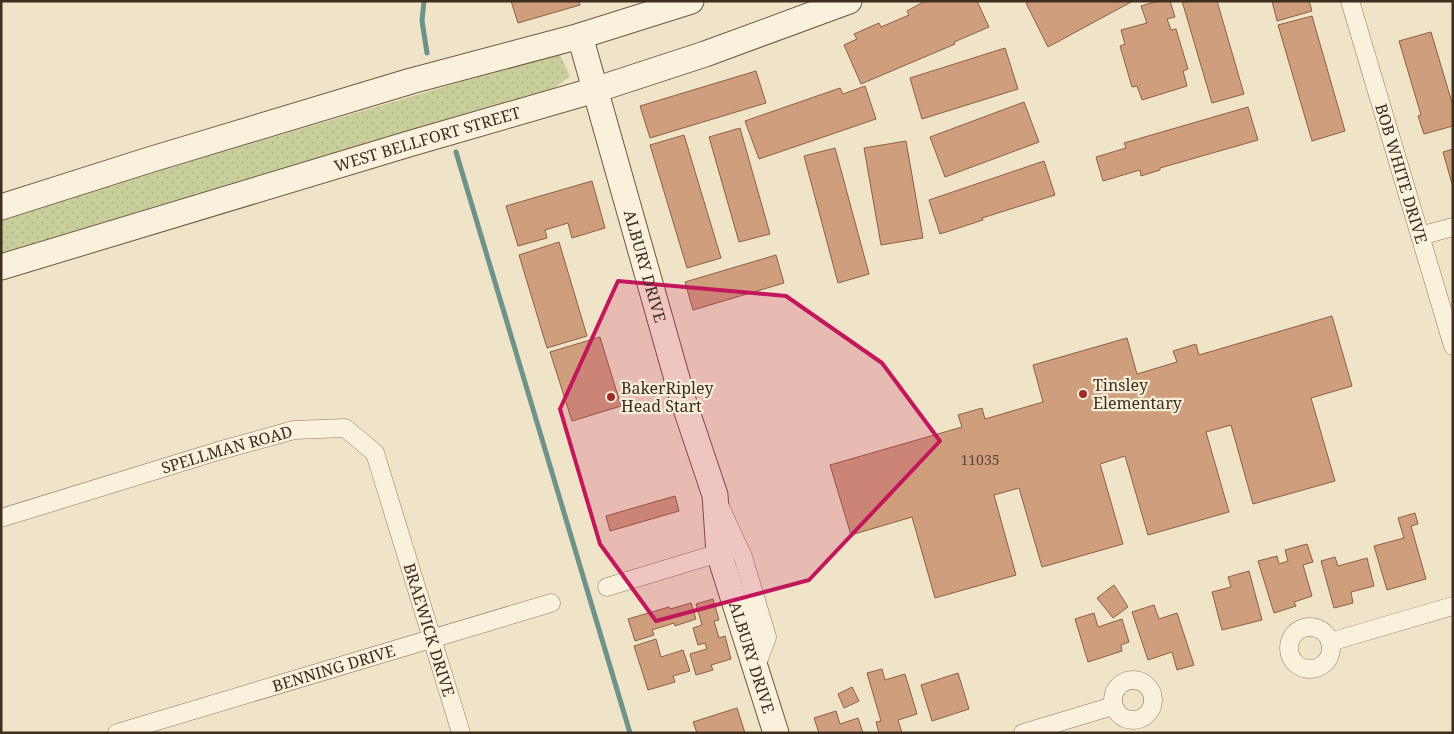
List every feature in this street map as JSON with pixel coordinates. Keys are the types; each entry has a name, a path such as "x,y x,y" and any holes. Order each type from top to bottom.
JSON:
{"main road":[{"path":"1,207 148,160 411,81 580,36 691,1"},
{"name":"WEST BELLFORT STREET","path":"1,266 595,90 705,54 835,4"},
{"name":"ALBURY DRIVE","path":"580,36 683,400 715,495 719,553 776,733"}],"street":[{"name":"BOB WHITE DRIVE","path":"1350,1 1453,346"},
{"path":"1420,236 1453,227"},
{"name":"SPELLMAN ROAD","path":"1,518 294,430 345,428 375,453 398,526"},
{"name":"ALBURY DRIVE","path":"715,495 743,556 767,636 756,669"},
{"name":"BRAEWICK DRIVE","path":"398,526 461,733"},
{"path":"607,586 719,553"},
{"name":"BENNING DRIVE","path":"117,733 550,603"},
{"path":"1330,642 1453,606"},
{"path":"1023,733 1114,706"}],"highlighted area":[{"path":"618,281 786,296 882,363 940,441 809,580 656,621 600,544 560,409"}],"green space":[{"path":"559,53 570,76 550,91 1,255 1,217"}],"building":[{"path":"511,1 579,1 580,5 518,23"},
{"path":"925,1 977,1 989,27 954,42 955,44 861,84 844,45 857,39 854,34 879,23 881,27 909,15 907,11"},
{"path":"1029,1 1133,1 1048,47 1026,3"},
{"path":"1158,1 1170,1 1175,17 1167,19 1171,30 1176,29 1188,69 1183,71 1187,86 1142,100 1137,86 1132,87 1120,46 1125,44 1121,30 1147,23 1141,6"},
{"path":"1182,1 1217,1 1244,94 1212,103"},
{"path":"1272,1 1309,1 1312,11 1277,21"},
{"path":"1312,16 1345,131 1312,141 1278,25"},
{"path":"1431,32 1453,106 1453,126 1424,134 1418,116 1421,115 1399,41"},
{"path":"1005,48 1018,89 922,119 910,78"},
{"path":"756,71 766,103 650,138 640,106"},
{"path":"865,86 876,119 759,159 745,121 840,88 843,94"},
{"path":"1024,102 1039,142 945,177 930,137"},
{"path":"1248,107 1258,140 1160,168 1160,170 1141,176 1140,170 1103,181 1096,157 1126,148 1124,143"},
{"path":"740,128 770,234 739,242 709,137"},
{"path":"684,135 721,258 687,268 650,145"},
{"path":"906,141 923,238 881,245 864,148"},
{"path":"835,148 869,274 838,283 804,156"},
{"path":"1453,149 1453,183 1452,184 1443,152"},
{"path":"1044,161 1055,195 982,218 983,220 940,234 929,200"},
{"path":"592,181 605,228 572,238 568,223 545,230 547,238 518,246 506,206"},
{"path":"559,242 587,336 547,348 519,255"},
{"path":"776,255 784,283 693,310 685,282"},
{"path":"1332,316 1352,386 1311,398 1335,481 1253,504 1231,425 1206,432 1229,512 1148,535 1125,456 1100,464 1123,544 1042,567 1019,488 994,495 1016,575 935,598 912,517 851,535 830,465 962,427 958,415 982,408 985,419 1043,402 1033,365 1127,338 1137,374 1177,362 1173,351 1196,344 1199,355"},
{"path":"600,337 621,406 572,421 550,352"},
{"path":"675,496 679,511 610,531 606,516"},
{"path":"1415,513 1418,524 1411,526 1426,579 1387,590 1374,546 1404,538 1398,518"},
{"path":"1307,544 1313,562 1303,565 1312,596 1294,602 1296,606 1274,613 1258,561 1277,556 1279,564 1288,561 1285,550"},
{"path":"1335,557 1338,566 1367,558 1374,586 1351,592 1353,603 1334,608 1321,561"},
{"path":"1249,571 1262,620 1222,630 1212,592 1231,587 1228,577"},
{"path":"1114,585 1128,607 1113,618 1097,598"},
{"path":"713,599 719,620 714,621 719,638 725,636 731,659 711,665 713,670 696,675 690,654 707,649 705,643 698,645 693,628 702,625 696,604"},
{"path":"691,603 696,619 675,626 674,623 652,630 654,635 635,641 628,619 669,607 670,609"},
{"path":"1154,605 1159,619 1177,613 1194,665 1177,670 1172,652 1148,660 1132,612"},
{"path":"1094,613 1098,627 1122,619 1129,642 1121,645 1122,651 1088,662 1075,619"},
{"path":"656,639 661,657 683,650 690,671 673,676 675,682 648,690 634,646"},
{"path":"882,669 885,680 905,674 917,714 898,720 902,733 879,733 876,722 881,721 867,673"},
{"path":"958,673 969,709 932,721 921,685"},
{"path":"852,687 859,701 844,708 838,694"},
{"path":"737,708 745,733 697,733 693,722"},
{"path":"836,711 840,724 858,718 863,733 819,733 814,718"}],"waterway":[{"path":"424,1 422,21 427,53"},
{"path":"456,152 630,733"}],"place":[{"name":"Tinsley Elementary","path":"1083,394"},
{"name":"BakerRipley Head Start","path":"611,397"}]}
